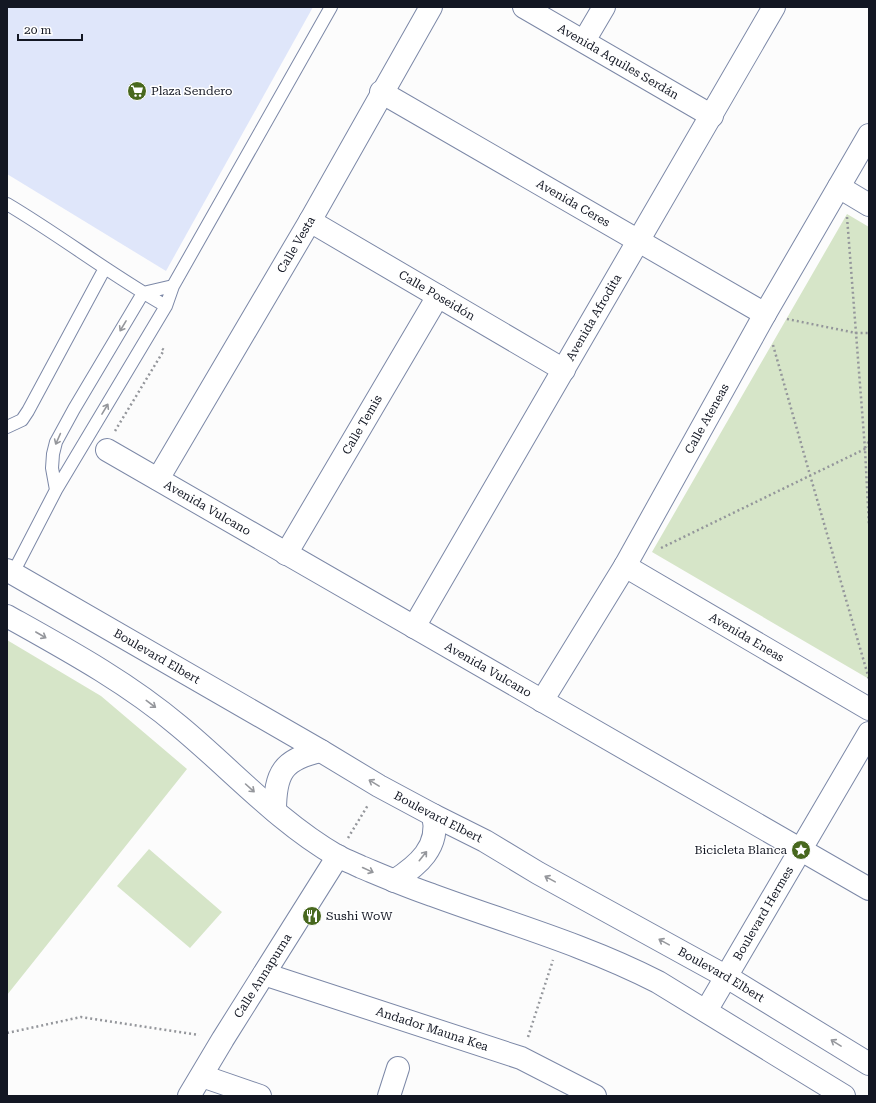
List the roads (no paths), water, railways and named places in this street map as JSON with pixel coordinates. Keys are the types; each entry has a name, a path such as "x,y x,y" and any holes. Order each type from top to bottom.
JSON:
{"street":[{"name":"Calle Vesta","path":"158,479 310,221 430,7"},
{"name":"Avenida Aquiles Serdán","path":"524,7 712,116"},
{"path":"584,41 604,7"},
{"name":"Avenida Afrodita","path":"414,627 774,7"},
{"name":"Avenida Ceres","path":"381,92 765,314"},
{"name":"Calle Ateneas","path":"542,701 625,566 765,314 869,135"},
{"path":"839,187 869,205"},
{"name":"Calle Poseidón","path":"310,221 564,370"},
{"name":"Calle Temis","path":"286,554 438,296"},
{"name":"Avenida Vulcano","path":"106,450 869,889"},
{"name":"Avenida Eneas","path":"625,566 869,709"},
{"name":"Boulevard Elbert","path":"9,576 321,751 379,786 484,841 538,873 727,977 869,1064"},
{"path":"7,616 84,660 139,695 178,725 275,811 338,856 394,881 560,939 626,965 658,982 844,1096"},
{"name":"Boulevard Hermes","path":"706,1011 869,733"},
{"path":"275,811 277,783 281,772 288,764 298,758 321,751"},
{"path":"394,881 407,873 427,853 433,841 435,831 433,815"},
{"name":"Calle Annapurna","path":"189,1096 338,856"},
{"name":"Andador Mauna Kea","path":"264,974 521,1058 595,1096"},
{"path":"389,1096 398,1068"},
{"path":"202,1076 260,1096"}],"lane":[{"path":"9,576 56,490 166,306 173,286 331,7"},
{"path":"7,204 143,293 166,306"},
{"path":"7,427 22,420 28,411 105,268"},
{"path":"56,490 52,468 53,454 56,442 74,409 143,293 173,286"}],"place":[{"name":"Plaza Sendero","path":"137,91"},
{"name":"Bicicleta Blanca","path":"801,850"},
{"name":"Sushi WoW","path":"312,916"}]}
